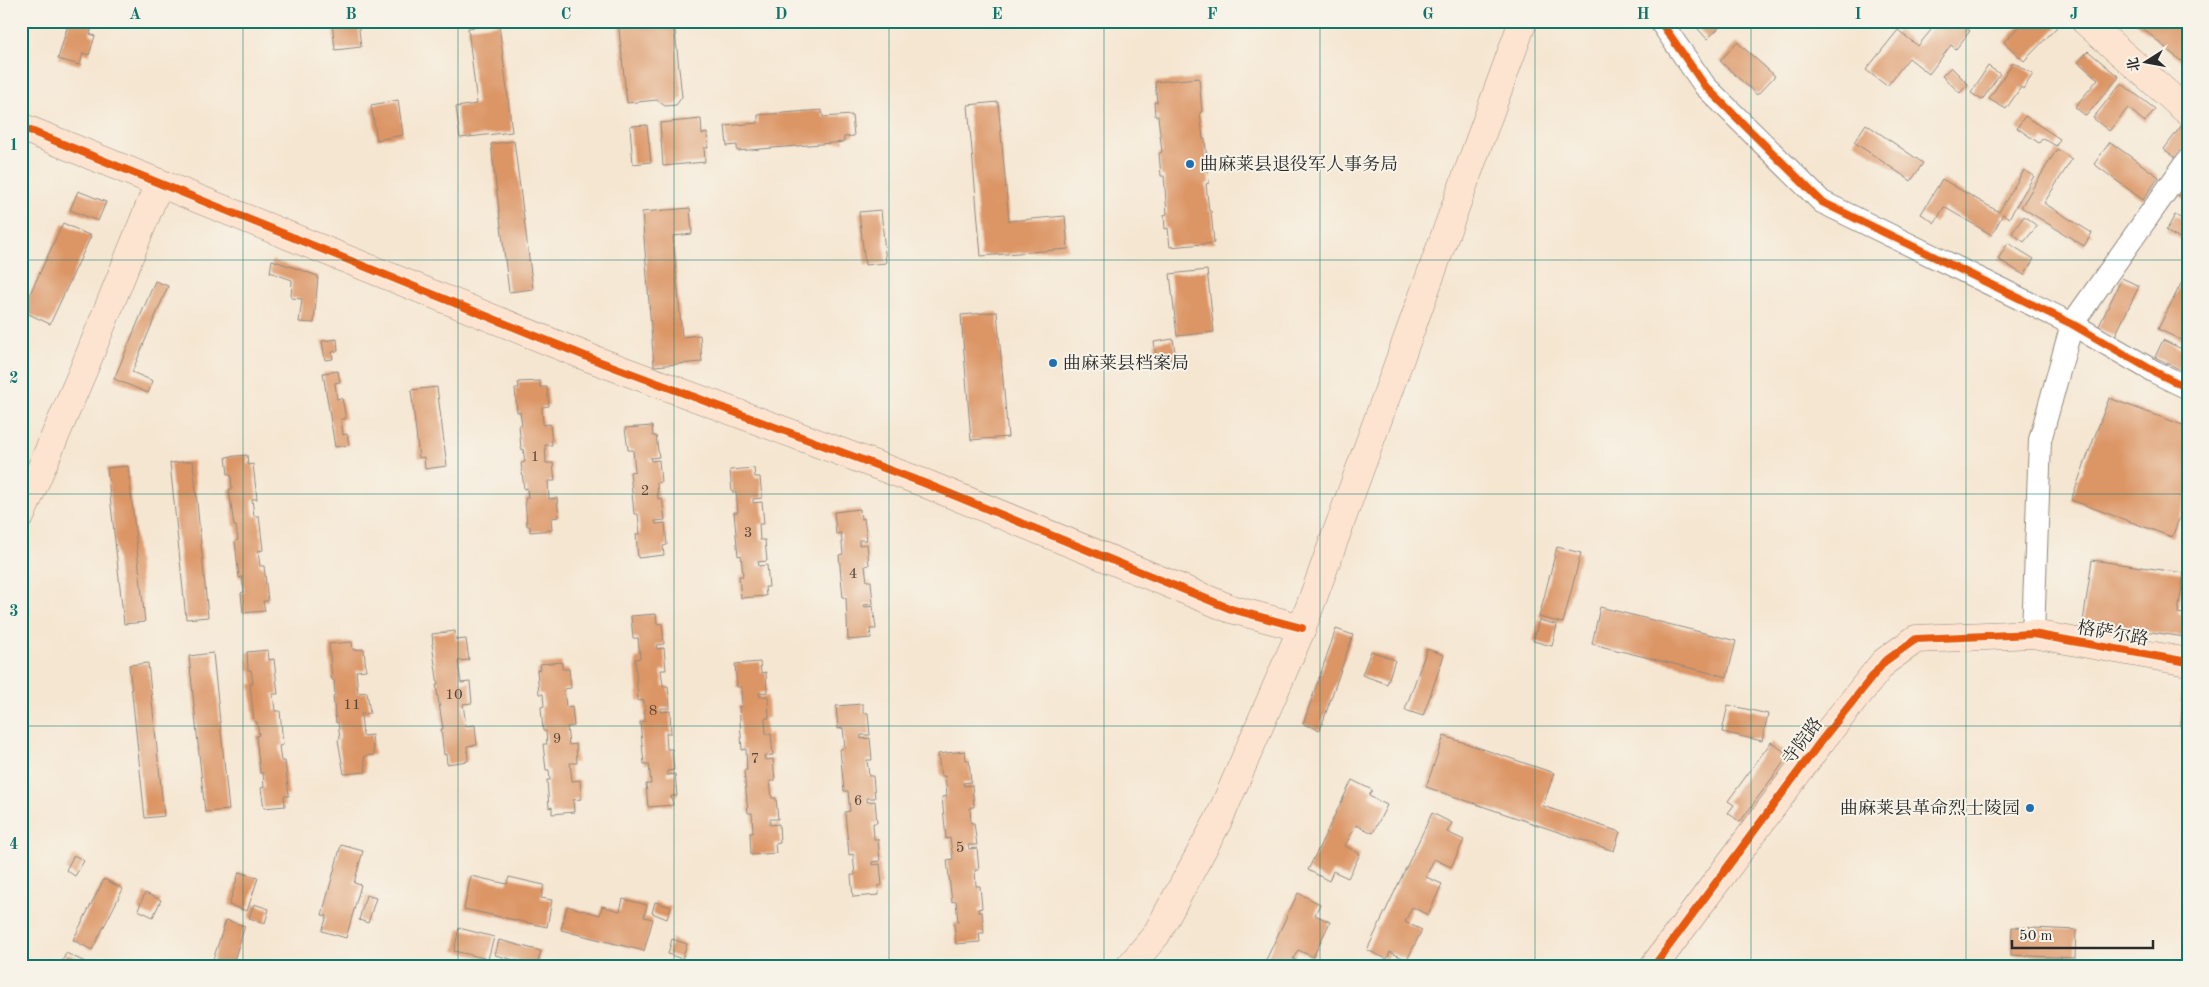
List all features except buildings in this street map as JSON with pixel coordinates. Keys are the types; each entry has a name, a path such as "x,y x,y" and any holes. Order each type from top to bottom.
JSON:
{"street":[{"path":"1130,966 1156,935 1219,819 1302,628 1523,21"},
{"path":"1660,21 1705,86 1822,202 2072,324 2155,372 2188,388"},
{"path":"2085,21 2188,112"},
{"path":"21,127 590,358 924,483 1231,610 1302,628"},
{"path":"2033,634 2040,440 2072,324 2188,160"},
{"path":"21,515 83,371 159,183"},
{"name":"格萨尔路","path":"2033,634 2188,662"},
{"name":"寺院路","path":"1654,966 1821,741 1884,662 1916,639 2033,634"}],"cycle path":[{"path":"1660,21 1705,86 1822,202 2072,324 2155,372 2188,388"},
{"path":"21,127 590,358 924,483 1231,609 1302,628"},
{"path":"1654,966 1821,741 1884,662 1916,639 2033,634 2188,662"}],"place":[{"name":"曲麻莱县退役军人事务局","path":"1190,164"},
{"name":"曲麻莱县档案局","path":"1053,363"},
{"name":"曲麻莱县革命烈士陵园","path":"2030,808"}]}
